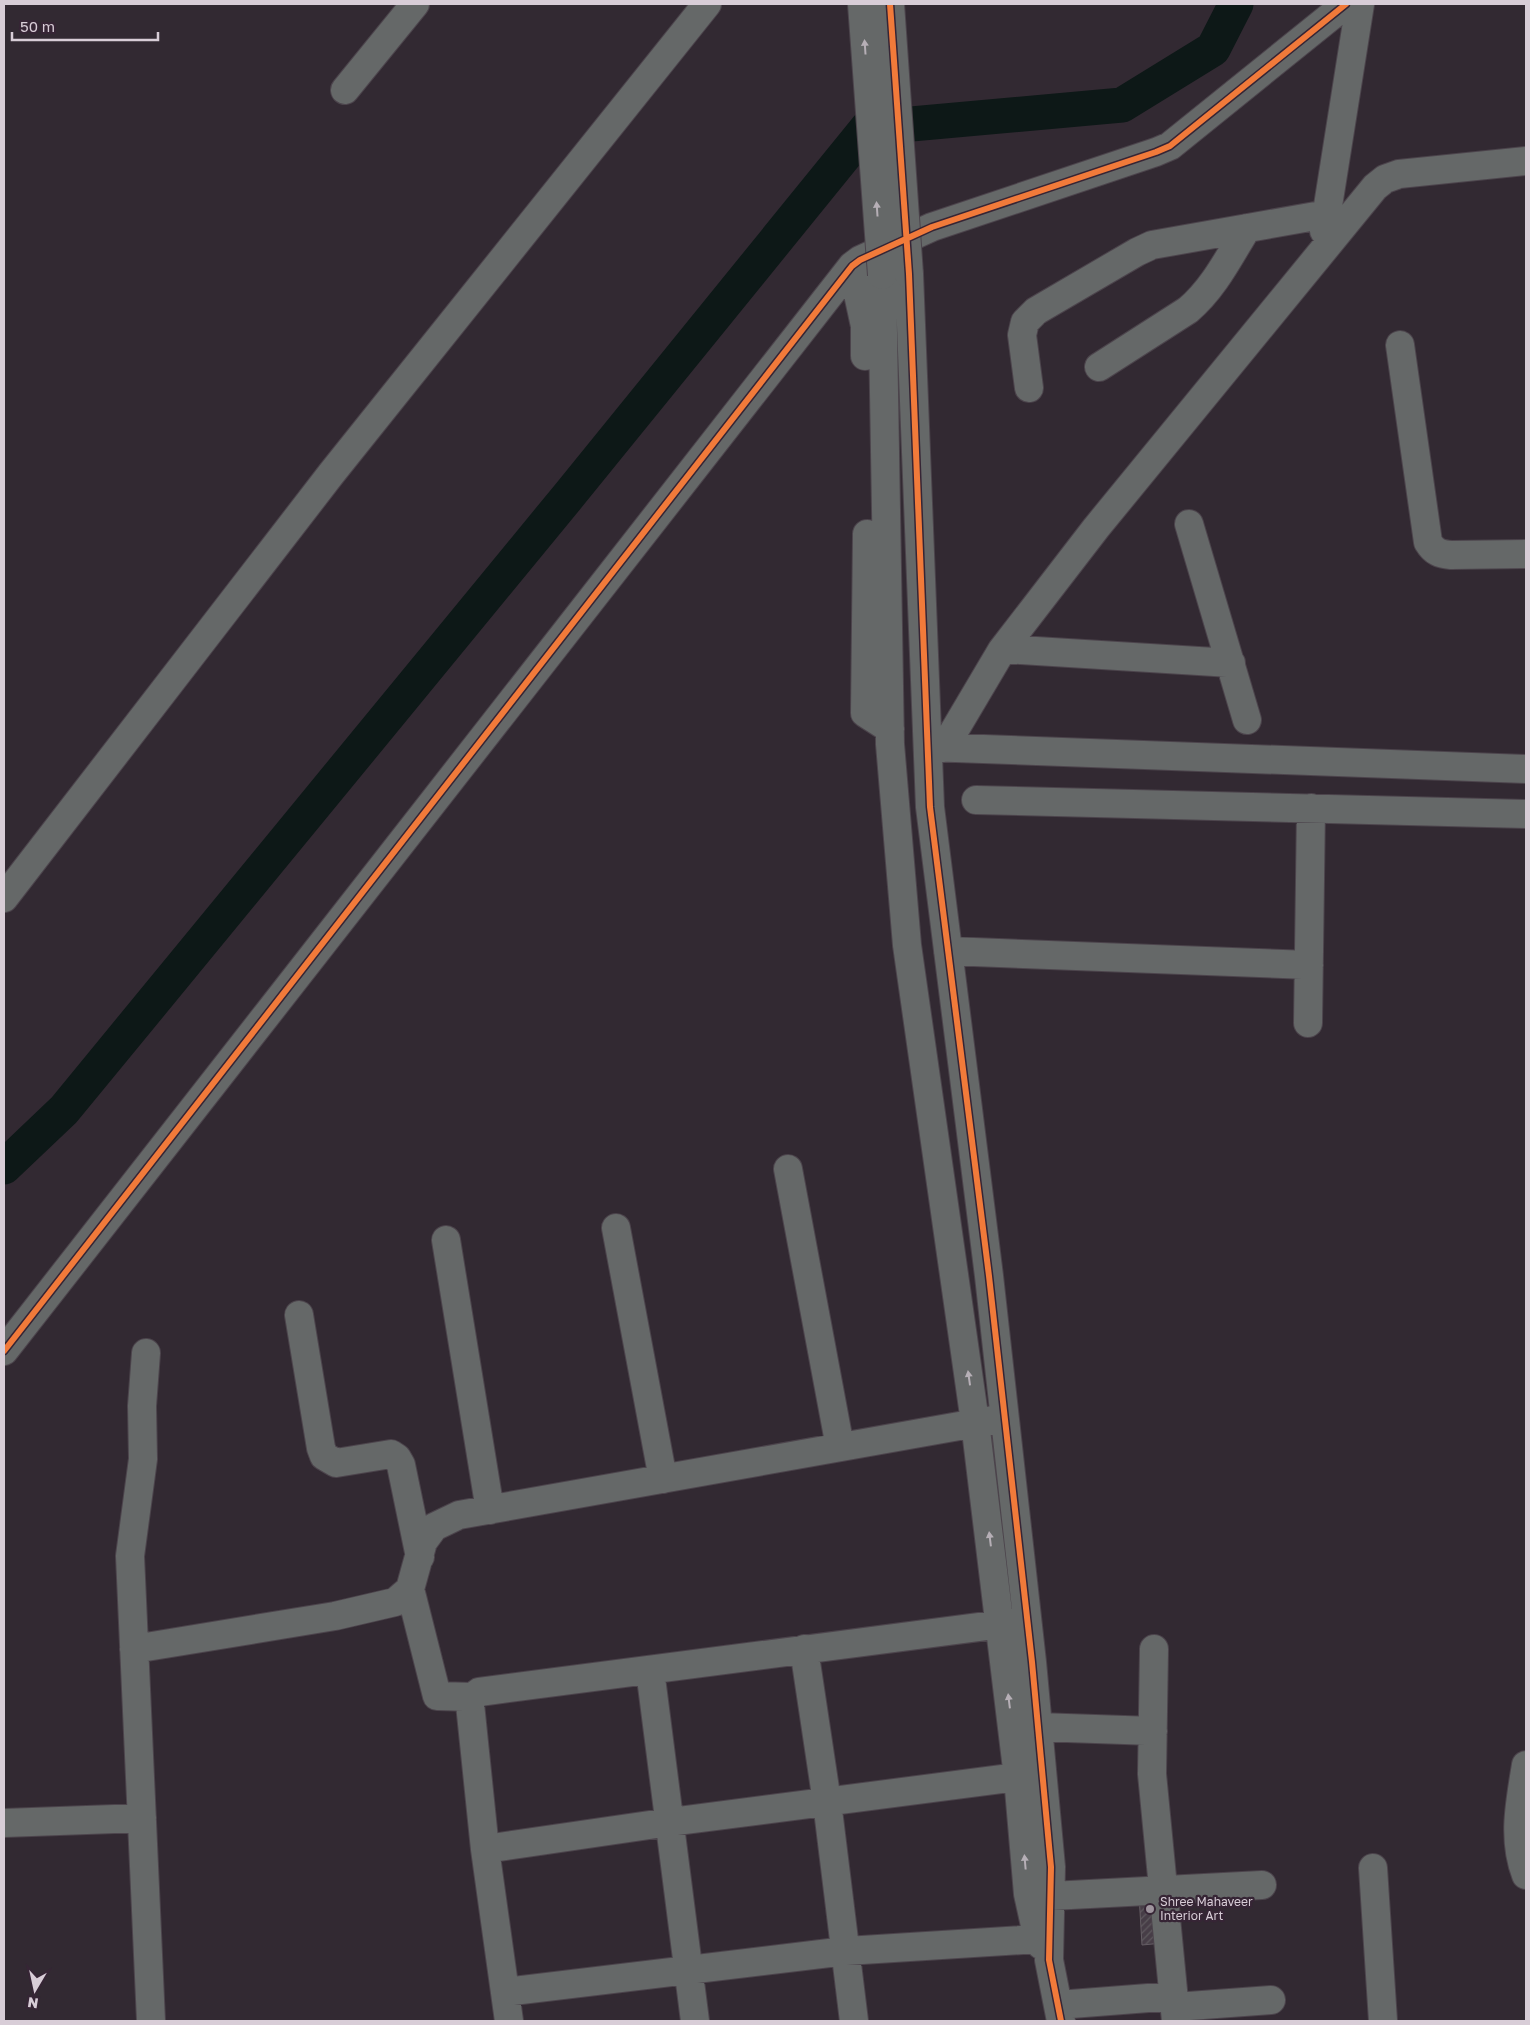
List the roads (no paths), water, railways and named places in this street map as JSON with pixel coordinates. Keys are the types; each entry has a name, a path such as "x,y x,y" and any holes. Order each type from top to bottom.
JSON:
{"street":[{"path":"345,90 415,4"},
{"path":"4,898 331,474 707,4"},
{"path":"862,4 882,275 890,736 907,945 976,1422 1018,1778 1039,1895 1043,1949 1059,2013 1175,2008 1271,2000"},
{"path":"890,4 909,274 936,747 930,806 1005,1419 1038,1727 1051,1867 1039,1895"},
{"path":"4,1351 852,266 860,260 932,227 1170,146 1346,4"},
{"path":"1321,253 1360,4"},
{"path":"936,747 1003,649 1096,528 1375,187 1385,179 1399,174 1526,161"},
{"path":"1029,388 1022,335 1025,322 1036,311 1152,245 1327,214"},
{"path":"1099,367 1199,301 1247,228"},
{"path":"852,266 865,326 868,559 865,714 890,736 936,747 1526,769"},
{"path":"1400,345 1428,542 1432,550 1440,554 1451,555 1526,554"},
{"path":"1189,524 1247,720"},
{"path":"1003,649 1231,663"},
{"path":"976,800 1526,814"},
{"path":"1308,1023 1311,808"},
{"path":"948,951 1309,965"},
{"path":"788,1168 840,1447"},
{"path":"616,1228 663,1479"},
{"path":"446,1240 490,1510"},
{"path":"299,1315 321,1448 324,1456 336,1463 391,1454 397,1458 401,1465 420,1557"},
{"path":"146,1353 142,1406 143,1459 130,1556 151,2021"},
{"path":"1005,1419 976,1422 459,1515 434,1527 423,1542 410,1589 437,1696 472,1697 479,1692 1027,1621"},
{"path":"134,1649 334,1616 395,1602 410,1589"},
{"path":"804,1649 827,1802 854,2021"},
{"path":"1154,1649 1152,1774 1175,2008"},
{"path":"650,1670 695,2021"},
{"path":"472,1697 470,1704 485,1849 509,2021"},
{"path":"1038,1727 1153,1731"},
{"path":"1526,1765 1518,1817 1522,1863 1526,1875"},
{"path":"485,1849 670,1822 1018,1778"},
{"path":"4,1823 142,1818"},
{"path":"1373,1868 1383,2021"},
{"path":"1039,1895 1163,1891 1262,1885"},
{"path":"505,1992 846,1951 1043,1949"}],"waterway":[{"path":"4,1167 64,1110 570,494 867,128 1122,105 1213,49 1236,4"}],"place":[{"name":"Shree Mahaveer Interior Art","path":"1150,1909"}]}
